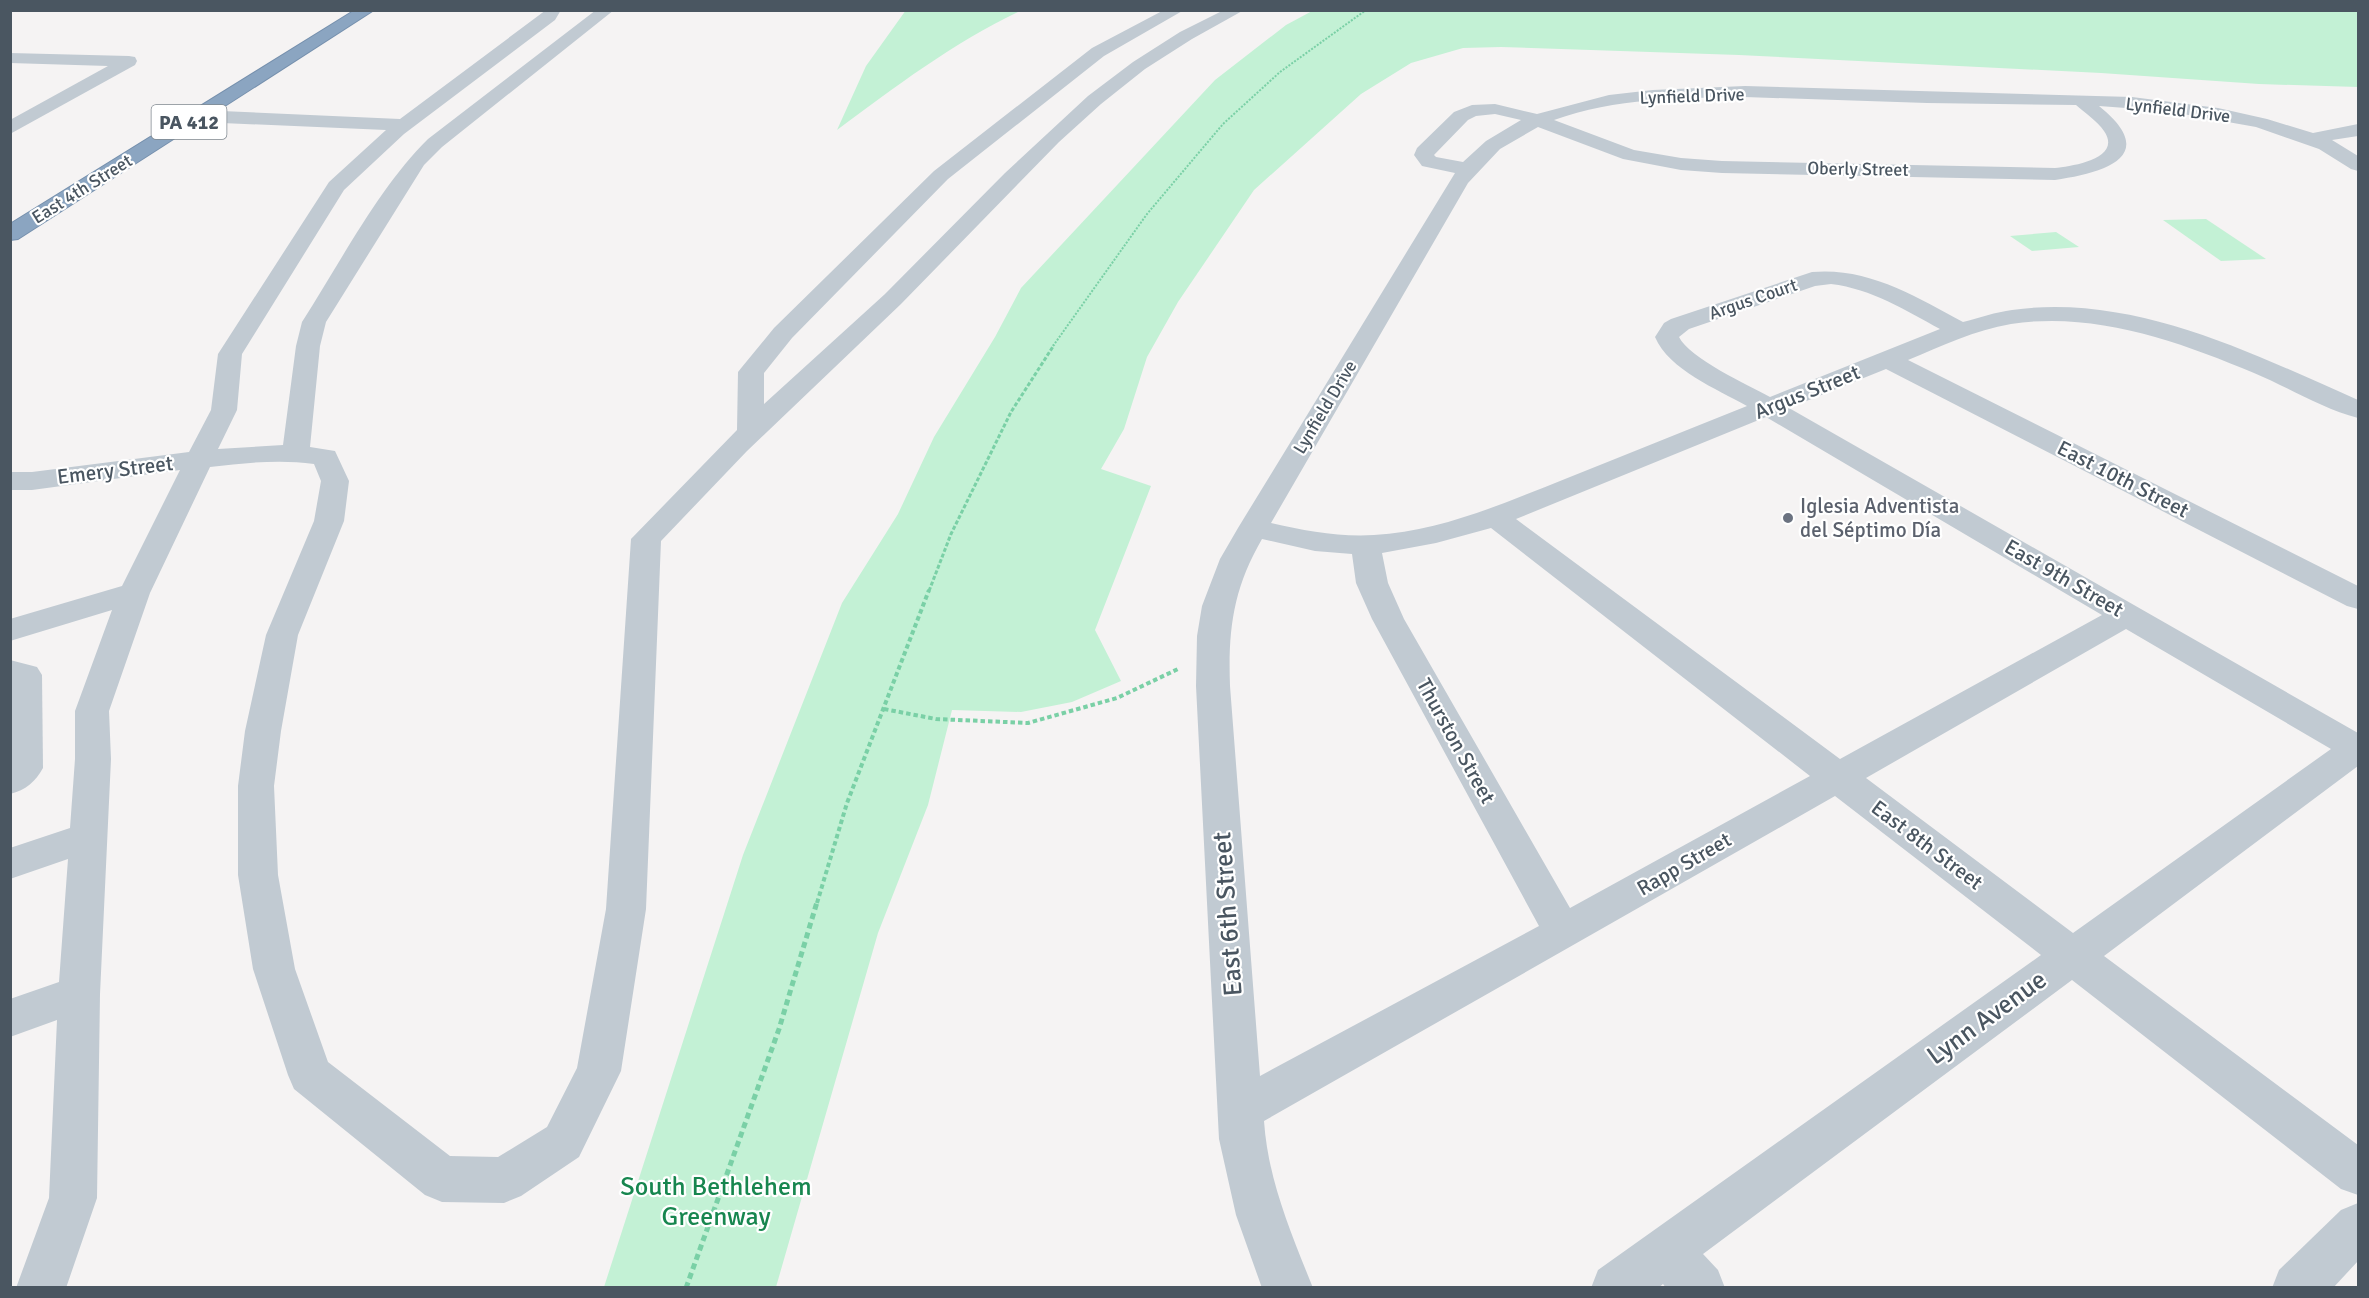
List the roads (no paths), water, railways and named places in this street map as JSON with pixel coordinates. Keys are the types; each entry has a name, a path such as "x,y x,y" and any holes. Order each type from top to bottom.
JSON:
{"highway":[{"path":"306,27 334,10"},
{"name":"East 4th Street","path":"10,234 367,10"}],"street":[{"path":"40,1287 73,1198 79,994 93,759 92,711 134,593 224,410 230,354 336,186 404,125 549,17 554,10"},
{"path":"296,453 308,346 314,322 353,256 407,174 435,143 607,10"},
{"path":"750,432 751,372 783,333 941,175 1098,52 1177,10"},
{"path":"750,432 893,299 1017,171 1072,118 1156,55 1213,21 1238,10"},
{"path":"10,58 129,61 10,128"},
{"name":"Lynfield Drive","path":"1250,534 1467,169 1481,153 1499,139 1537,120 1598,103 1688,93 2140,103 2201,110 2255,122 2309,139 2342,153 2358,165"},
{"name":"Oberly Street","path":"1537,120 1613,149 1681,164 2042,175 2087,168 2105,161 2115,153 2118,143 2112,130 2082,101"},
{"path":"1467,169 1429,162 1424,155 1426,148 1461,116 1472,111 1496,109 1537,120"},
{"path":"199,116 404,125"},
{"path":"2309,139 2358,130"},
{"name":"Argus Court","path":"1769,408 1679,355 1668,343 1669,332 1689,321 1812,279 1828,277 1866,284 1960,330"},
{"name":"Argus Street","path":"1250,534 1335,544 1365,544 1424,537 1495,518 1960,330 2000,318 2032,315 2082,315 2127,322 2176,334 2221,350 2358,410"},
{"name":"East 10th Street","path":"1887,359 2358,599"},
{"name":"East 9th Street","path":"1769,408 2358,749"},
{"name":"Emery Street","path":"18,484 88,472 260,453 296,453 325,457 335,481 328,521 282,635 262,731 256,786 258,876 274,969 309,1075 442,1179 504,1180 563,1142 599,1071 626,909 646,539 750,432"},
{"name":"East 8th Street","path":"1495,518 2358,1173"},
{"name":"East 6th Street","path":"1250,534 1227,577 1216,610 1212,662 1240,1110 1248,1177 1269,1244 1288,1287"},
{"name":"Thurston Street","path":"1365,544 1372,583 1388,619 1563,932"},
{"path":"10,630 134,593"},
{"name":"Rapp Street","path":"1240,1110 1563,932 2126,615"},
{"path":"10,671 25,675 25,768 10,781"},
{"name":"Lynn Avenue","path":"1616,1287 2358,749"},
{"path":"10,864 88,837"},
{"path":"10,1018 79,994"},
{"path":"2297,1287 2358,1227"},
{"path":"1667,1251 1700,1287"}],"place":[{"name":"Iglesia Adventista del Séptimo Día","path":"1788,518"}],"park label":[{"name":"South Bethlehem Greenway","path":"716,1202"}]}
